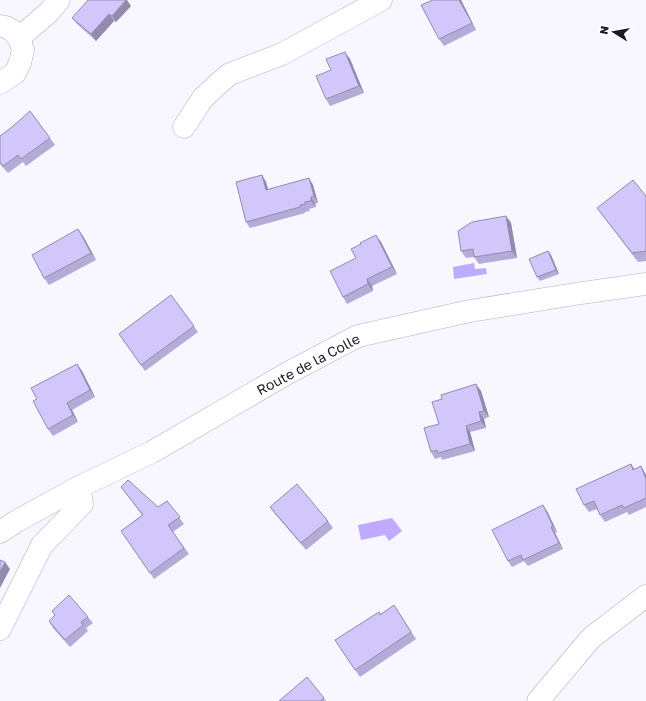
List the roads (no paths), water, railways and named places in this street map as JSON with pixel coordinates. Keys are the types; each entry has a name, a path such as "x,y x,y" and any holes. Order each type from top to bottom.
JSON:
{"street":[{"path":"19,38 49,12 59,0"},
{"path":"184,127 203,98 219,82 230,74 282,54 381,0"},
{"path":"0,26 6,27 13,31 19,38 23,50 20,63 15,72 0,83"},
{"name":"Route de la Colle","path":"0,532 79,486 152,452 286,374 358,336 470,311 646,284"},
{"path":"0,629 42,545 82,504 79,486"},
{"path":"538,701 591,638 646,596"}]}
